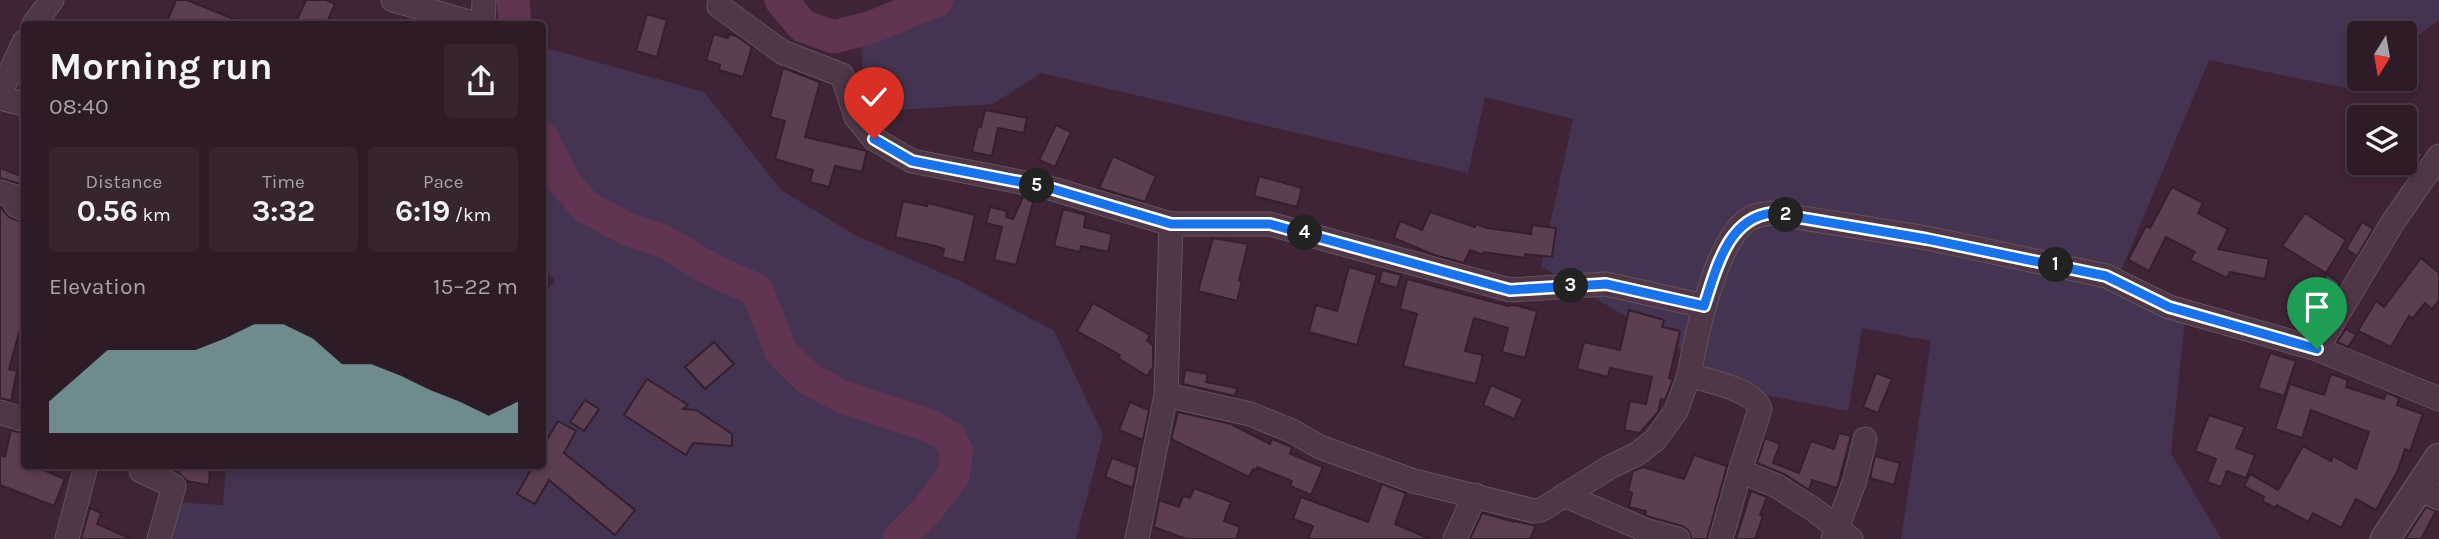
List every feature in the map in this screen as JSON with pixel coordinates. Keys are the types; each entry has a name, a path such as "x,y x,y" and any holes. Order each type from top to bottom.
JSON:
{"street":[{"path":"36,21 52,0"},
{"path":"393,0 465,21"},
{"path":"483,21 484,0"},
{"path":"720,0 719,6 782,52 842,75 856,117 874,139 912,161 1046,187 1171,224 1270,224 1510,290 1606,284 1704,306"},
{"path":"21,49 0,96 21,103"},
{"path":"2317,349 2393,222 2439,156"},
{"path":"0,192 19,198 16,205 21,208"},
{"path":"1167,395 1250,414 1292,431 1320,447 1414,481 1513,507 1541,510 1637,454 1655,440 1676,411 1689,375 1704,306 1721,256 1744,222 1758,214 1772,213 1927,239 2106,276 2169,307 2317,349 2439,399"},
{"path":"1137,539 1167,395 1171,224"},
{"path":"1689,375 1749,394 1758,401 1760,409 1721,539"},
{"path":"0,412 21,419"},
{"path":"1840,536 1865,439"},
{"path":"2385,539 2428,493 2439,458"},
{"path":"67,539 85,469"},
{"path":"141,469 174,486 159,539"},
{"path":"1740,471 1777,486 1813,509 1840,536"},
{"path":"1455,539 1475,495"},
{"path":"1564,495 1645,530 1678,539"}],"shaded area":[{"path":"914,0 2439,0 2439,20 2417,36 2417,21 2347,21 2346,88 2209,60 2115,285 2185,319 2171,453 2221,539 1901,539 1931,341 1862,328 1848,411 1714,385 1696,358 1541,266 1573,119 1485,97 1468,173 1041,73 993,104 866,112 860,28"},
{"path":"546,48 704,92 781,190 855,235 960,281 1054,331 1103,435 1076,539 162,539 173,502 223,505 226,469 546,469 546,291 555,281 546,270"}],"building":[{"path":"176,0 187,0 239,21 167,21"},
{"path":"306,0 326,0 335,4 327,21 296,21"},
{"path":"647,14 667,20 657,57 636,51"},
{"path":"714,34 728,38 729,34 736,36 752,47 743,77 719,70 720,65 706,60"},
{"path":"783,68 820,82 805,137 867,151 862,172 835,166 829,187 810,182 813,170 775,159 785,121 770,117"},
{"path":"985,110 1027,118 1024,133 998,128 992,156 972,152"},
{"path":"1056,125 1071,132 1055,167 1039,160"},
{"path":"2417,150 2423,155 2417,161"},
{"path":"1113,156 1156,176 1145,202 1099,188"},
{"path":"0,168 21,176 21,184 0,178"},
{"path":"1259,176 1302,188 1297,207 1254,196"},
{"path":"2172,187 2203,203 2198,213 2228,229 2218,249 2269,259 2265,279 2230,272 2227,278 2190,260 2195,252 2166,237 2149,271 2128,260 2146,226 2150,228"},
{"path":"1023,197 1034,199 1016,265 994,260 1002,227 986,223 990,207 1007,211 1006,217 1013,219"},
{"path":"903,201 927,206 928,203 975,215 964,263 942,257 944,249 895,237"},
{"path":"0,207 9,217 21,222 21,333 9,369 17,371 11,401 0,398"},
{"path":"1063,209 1086,215 1084,227 1112,234 1108,252 1081,246 1080,252 1054,246"},
{"path":"1430,212 1475,227 1476,224 1531,234 1532,225 1556,228 1552,257 1525,254 1525,258 1484,252 1483,255 1470,250 1464,263 1434,255 1394,238 1400,221 1422,230"},
{"path":"2305,213 2346,240 2326,273 2282,246"},
{"path":"2362,222 2373,229 2357,256 2346,249"},
{"path":"1213,238 1248,244 1237,301 1198,291"},
{"path":"2421,258 2439,273 2439,300 2432,309 2425,303 2412,319 2409,316 2391,347 2358,331 2376,301 2384,307"},
{"path":"1349,267 1377,275 1357,345 1309,332 1316,305 1337,311"},
{"path":"1382,270 1401,275 1397,288 1379,283"},
{"path":"2327,274 2340,283 2308,331 2292,321"},
{"path":"1407,279 1537,311 1525,358 1502,352 1508,328 1474,318 1465,351 1483,355 1476,384 1403,366 1417,314 1400,309"},
{"path":"1093,303 1150,335 1147,341 1153,345 1153,367 1147,376 1118,358 1120,355 1077,331"},
{"path":"1629,310 1664,320 1662,327 1680,331 1669,378 1673,379 1665,400 1661,399 1658,412 1638,435 1639,433 1624,430 1630,401 1646,404 1652,377 1610,368 1608,377 1577,369 1584,342 1620,350"},
{"path":"2346,329 2356,335 2348,347 2337,342"},
{"path":"714,342 734,364 705,389 685,367"},
{"path":"2270,353 2296,361 2284,396 2258,388"},
{"path":"1185,370 1208,374 1206,382 1237,388 1235,396 1183,384"},
{"path":"1876,373 1892,379 1878,413 1863,407"},
{"path":"2331,374 2348,380 2346,387 2384,399 2386,393 2390,394 2399,398 2397,405 2423,414 2410,451 2405,449 2398,470 2376,510 2356,499 2341,528 2313,513 2308,522 2277,505 2275,508 2262,501 2264,497 2244,486 2250,474 2278,490 2303,446 2331,461 2333,456 2356,469 2369,432 2311,410 2302,438 2275,429 2290,384 2324,395"},
{"path":"647,379 688,405 683,409 696,410 732,434 732,446 693,443 686,455 624,415"},
{"path":"1491,385 1523,399 1514,419 1483,405"},
{"path":"585,400 599,409 584,431 570,422"},
{"path":"1130,402 1149,410 1143,440 1119,430"},
{"path":"1178,412 1231,424 1270,444 1272,439 1292,447 1290,454 1323,467 1311,495 1290,486 1292,481 1257,467 1249,477 1171,439"},
{"path":"2209,415 2245,427 2236,448 2255,455 2246,478 2227,471 2221,487 2207,482 2216,459 2195,451"},
{"path":"558,421 576,431 564,453 635,510 615,535 549,480 535,504 517,494 531,469 546,469 546,441"},
{"path":"11,430 21,433 21,469 41,469 65,479 54,506 0,485 0,455 5,457"},
{"path":"1839,433 1851,436 1837,488 1812,480 1809,490 1784,474 1757,463 1765,438 1780,444 1773,463 1799,473 1811,441 1834,449"},
{"path":"1694,455 1727,466 1707,539 1692,539 1688,530 1682,526 1650,517 1645,515 1646,511 1629,507 1632,493 1628,491 1633,471 1643,467 1684,479"},
{"path":"1875,456 1900,463 1894,485 1870,478"},
{"path":"1112,458 1137,467 1133,488 1105,477"},
{"path":"180,469 210,469 209,485 187,481 179,473"},
{"path":"1382,484 1406,493 1395,524 1430,539 1308,539 1313,526 1293,519 1301,497 1368,522"},
{"path":"1194,488 1231,502 1224,521 1240,527 1236,539 1186,539 1154,527 1159,500 1179,507 1183,496 1190,498"},
{"path":"1751,491 1767,497 1760,515 1763,516 1755,539 1736,539"},
{"path":"2426,507 2436,511 2421,539 2405,539"},
{"path":"90,508 101,513 97,524 131,539 81,539"},
{"path":"1482,513 1536,526 1530,539 1470,539"}],"waterway":[{"path":"513,0 515,21"},
{"path":"781,0 803,26 834,37 872,27 937,0"},
{"path":"546,146 565,183 586,207 627,229 663,241 712,270 757,290 781,352 809,379 843,397 928,425 950,437 957,452 953,476 927,510 899,539"}],"route":[{"path":"874,139 912,161 1046,187 1171,224 1270,224 1510,290 1606,284 1704,306 1721,256 1744,222 1758,214 1772,213 1927,239 2106,276 2169,307 2317,349"}]}
